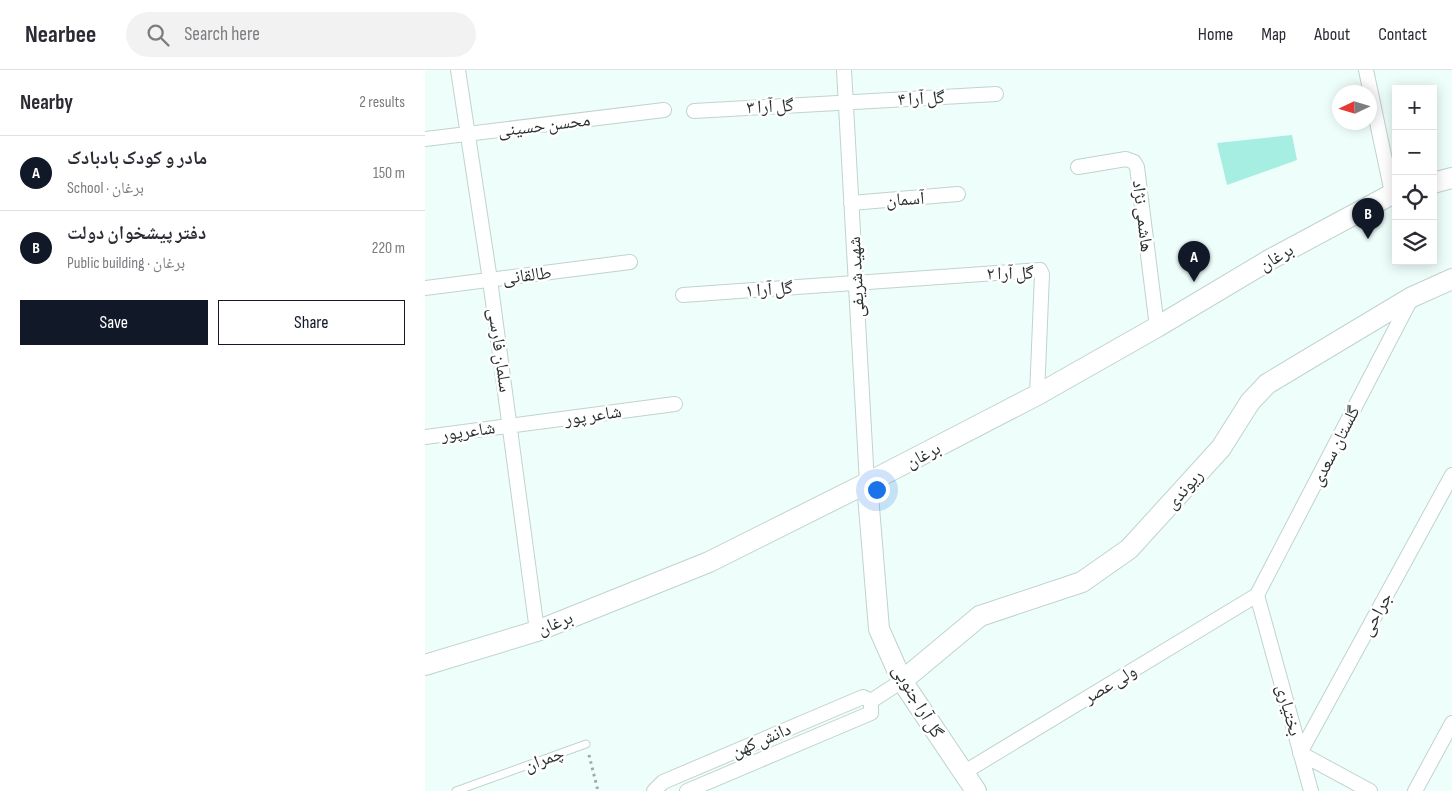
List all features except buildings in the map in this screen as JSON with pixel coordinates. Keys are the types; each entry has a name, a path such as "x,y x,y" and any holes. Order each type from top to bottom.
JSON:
{"main road":[{"path":"1437,182 1452,178"},
{"name":"برغان","path":"425,665 537,631 709,562 1037,395 1157,327 1271,259 1392,194"},
{"name":"ریوندی","path":"902,681 979,616 1082,582 1129,549 1221,448 1251,402 1267,384 1412,297 1452,279"},
{"name":"گل آرا جنوبی","path":"867,483 879,629 902,681 976,791"}],"street":[{"name":"سلمان فارسی","path":"458,70 511,426 537,631"},
{"name":"شهید شریفی","path":"844,70 867,483"},
{"path":"1366,70 1392,184"},
{"name":"گل آرا ۴","path":"846,102 996,94"},
{"name":"گل آرا ۳","path":"694,111 846,102"},
{"name":"محسن حسینی","path":"425,138 663,110"},
{"name":"هاشمی نژاد","path":"1078,167 1126,159 1134,162 1137,167 1157,327"},
{"name":"آسمان","path":"851,203 958,194"},
{"name":"طالقانی","path":"425,288 630,262"},
{"name":"گل آرا ۲","path":"856,283 1040,270 1042,274 1037,395"},
{"name":"گل آرا ۱","path":"683,295 856,283"},
{"name":"گلستان سعدی","path":"1257,595 1412,297"},
{"name":"شاعر پور","path":"511,426 675,404"},
{"name":"شاعرپور","path":"425,437 511,426"},
{"name":"جراحی","path":"1300,753 1452,475"},
{"name":"بختیاری","path":"1257,595 1300,753 1366,790"},
{"name":"ولی عصر","path":"963,773 1257,595"},
{"name":"دانش کهن","path":"871,701 902,681"},
{"name":"دانش کهن","path":"655,791 663,782 863,697 871,701"},
{"name":"دانش کهن","path":"687,791 871,713 871,701"},
{"path":"1415,791 1452,723"},
{"path":"1300,753 1311,791"}],"lane":[{"name":"چمران","path":"457,791 586,744"}],"path":[{"name":"چمران","path":"586,744 598,791"}],"green space":[{"path":"1292,135 1297,160 1227,185 1217,143"}],"place":[{"name":"دفتر پیشخوان دولت","path":"1368,239"},
{"name":"مادر و کودک بادبادک","path":"1194,282"}]}
